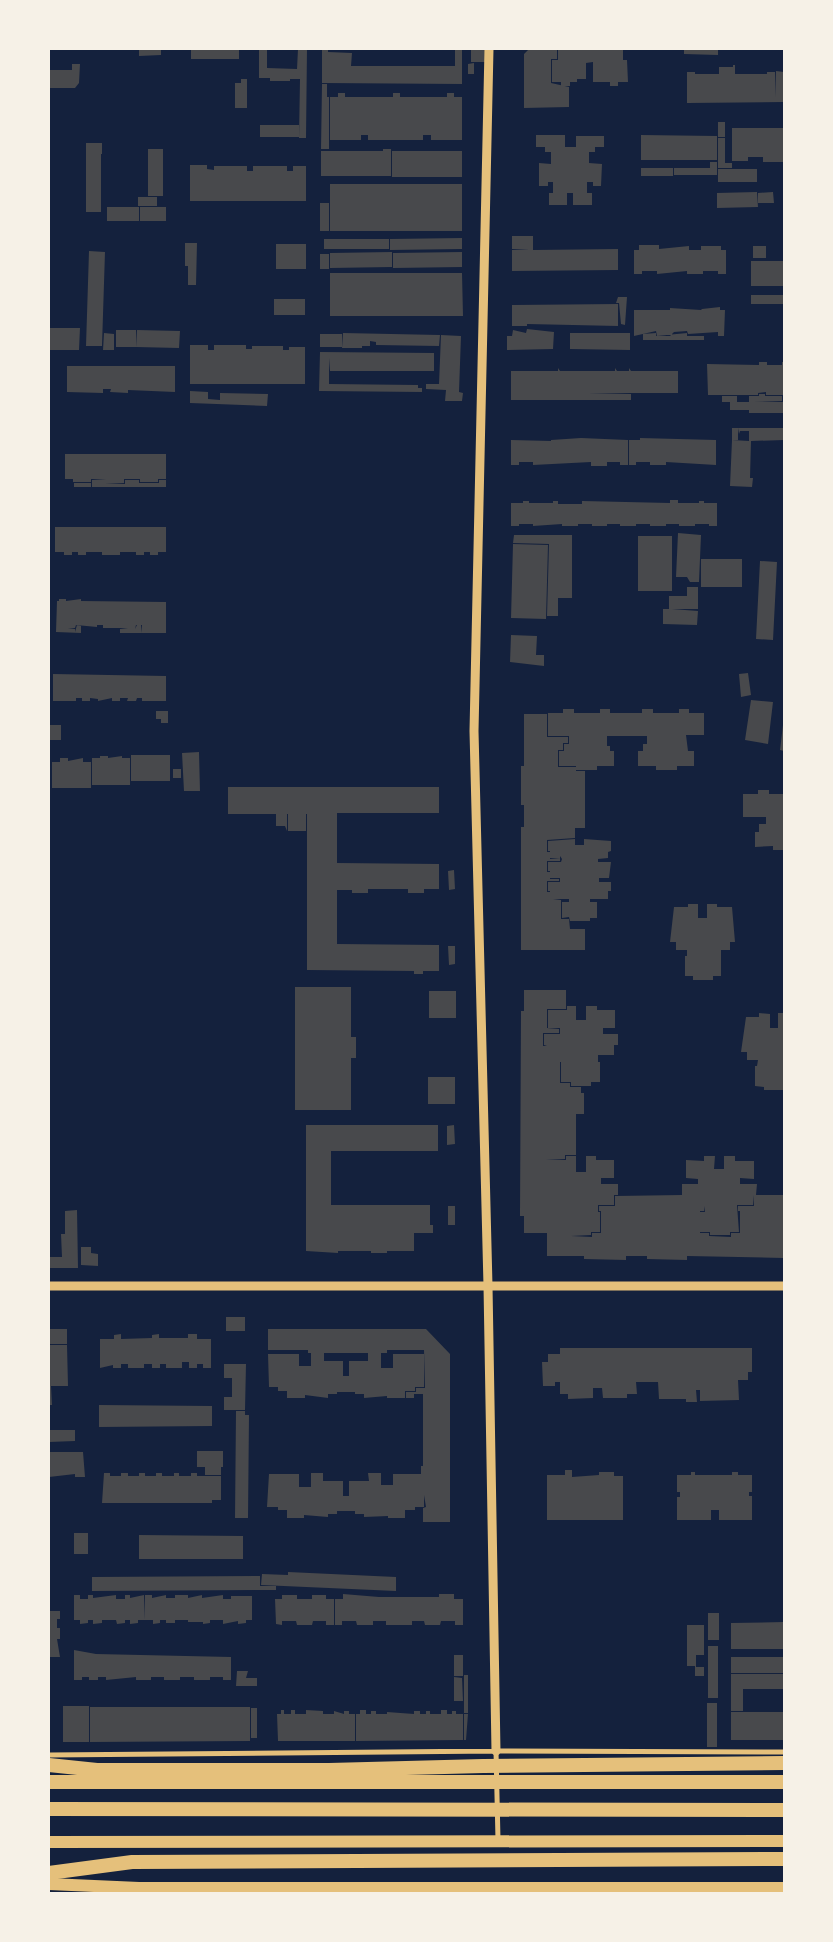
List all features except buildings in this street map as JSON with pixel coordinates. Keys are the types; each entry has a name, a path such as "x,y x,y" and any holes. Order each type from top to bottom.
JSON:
{"highway":[{"path":"49,1765 97,1770 329,1770 483,1766 784,1763"},
{"path":"49,1782 784,1782"},
{"path":"49,1809 784,1810"},
{"path":"49,1873 132,1862 784,1859"}],"main road":[{"path":"49,1842 784,1841"},
{"path":"49,1884 139,1888 784,1888"}],"street":[{"path":"488,49 474,730 488,1286 498,1841"},
{"path":"49,1286 784,1286"},
{"path":"49,1755 496,1751 784,1752"}]}
